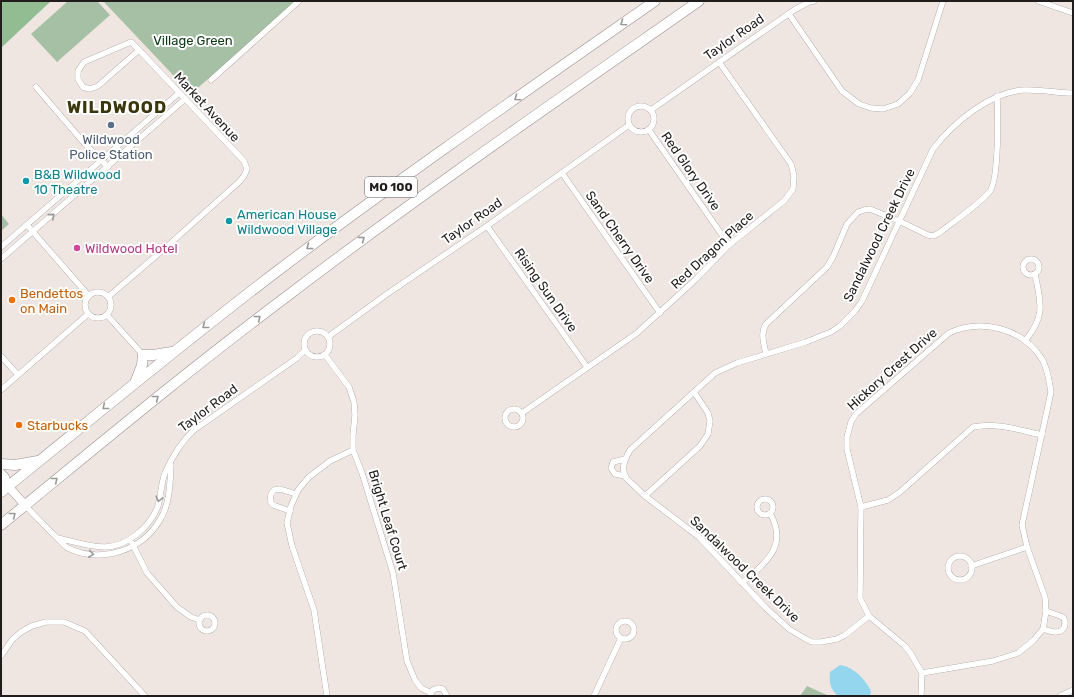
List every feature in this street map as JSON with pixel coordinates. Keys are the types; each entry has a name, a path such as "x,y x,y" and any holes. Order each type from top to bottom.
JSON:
{"highway":[{"name":"MO 100","path":"3,487 40,460 252,290 355,213 655,1"},
{"name":"MO 100","path":"1,525 224,344 328,264 699,1"},
{"path":"135,383 142,365 143,355 174,352"},
{"path":"1,464 15,465 40,460"}],"street":[{"path":"211,80 299,1"},
{"name":"Taylor Road","path":"651,110 789,14 814,1"},
{"path":"789,14 842,91 859,104 871,108 883,109 898,104 910,93 918,80 943,1"},
{"path":"1038,1 1073,13"},
{"path":"131,42 139,50 98,86 90,89 83,87 78,79 78,71 84,62 131,42"},
{"name":"Market Avenue","path":"108,297 240,181 247,168 246,165 139,50"},
{"name":"Red Dragon Place","path":"522,413 637,333 660,313 729,246 784,201 793,189 794,176 791,164 719,62"},
{"path":"36,87 108,167"},
{"name":"Sandalwood Creek Drive","path":"869,616 845,635 837,639 812,642 804,638 789,629 766,608 699,537 645,496 625,476 615,474 611,466 614,462 625,459 630,450 715,373 737,363 806,342 831,332 840,326 855,311 862,301 933,149 940,140 977,107 996,96 1022,90 1073,92"},
{"path":"1,247 178,93"},
{"path":"766,354 762,334 766,324 827,267 833,257 847,224 858,212 870,209 928,235 936,235 987,194 994,182 997,150 998,113 996,96"},
{"path":"1,259 185,99"},
{"path":"637,106 644,106 651,110 654,120 652,127 649,130 645,132 638,132 629,125 629,114 634,108 637,106"},
{"name":"Taylor Road","path":"328,337 629,125"},
{"name":"Red Glory Drive","path":"649,130 729,246"},
{"name":"Sand Cherry Drive","path":"562,173 660,313"},
{"path":"27,225 89,296"},
{"name":"Rising Sun Drive","path":"487,226 587,367"},
{"path":"1025,341 1037,324 1040,315 1041,306 1034,274"},
{"path":"98,292 108,297 111,306 107,315 97,318 88,314 85,307 86,299 89,296 98,292"},
{"path":"1,390 88,314"},
{"path":"107,315 143,355"},
{"name":"Hickory Crest Drive","path":"921,696 922,674 912,654 906,646 869,616 860,598 861,506 847,449 847,437 848,429 856,414 940,340 957,330 980,325 991,326 1011,333 1025,341 1036,351 1047,370 1051,392 1022,525 1027,547 1045,597 1046,611 1043,628"},
{"path":"320,331 328,337 330,345 328,352 325,355 314,357 305,350 305,339 310,333 320,331"},
{"name":"Taylor Road","path":"57,538 97,547 118,545 129,540 148,524 153,516 157,508 165,474 184,439 194,430 297,358 305,350"},
{"name":"Bright Leaf Court","path":"325,355 349,387 354,402 355,415 353,450 362,473 393,573 406,661 415,680 421,688 430,694 435,689 440,688 445,691 447,696"},
{"path":"1,356 18,375"},
{"path":"645,496 700,446 708,434 710,421 708,413 694,392"},
{"path":"861,506 888,500 900,492 973,428 998,425 1042,435"},
{"path":"327,696 314,610 292,546 287,523 296,494 309,477 330,461 353,450"},
{"path":"625,459 625,476"},
{"name":"Taylor Road","path":"1,473 5,478 3,487 25,505 66,547 77,552 101,556 113,554 133,545 154,528 166,508 171,462"},
{"path":"290,511 273,505 270,500 271,494 274,490 280,489 296,494"},
{"path":"742,583 768,559 775,548 777,533 774,520 770,513"},
{"path":"129,540 147,573 177,607 191,617 200,620"},
{"path":"971,566 1027,547"},
{"path":"956,556 967,559 971,566 969,575 962,579 952,577 948,570 950,561 956,556"},
{"path":"922,674 993,661 1018,653 1034,640 1043,628 1057,632 1063,630 1065,622 1063,617 1046,611"},
{"path":"1,656 12,640 32,626 46,622 68,624 85,631 145,696"},
{"path":"594,696 621,638"},
{"path":"1060,696 1073,690"}],"green space":[{"path":"1,1 51,1 1,48"},
{"path":"68,1 97,1 110,15 57,62 31,34"},
{"name":"Village Green","path":"103,1 296,1 191,94"},
{"path":"1,214 9,224 1,231"},
{"path":"807,686 829,696 800,696"}],"water":[{"path":"840,665 850,668 866,682 871,691 870,696 838,696 833,691 830,672"}],"place":[{"name":"Wildwood Police Station","path":"111,125"},
{"name":"B&B Wildwood 10 Theatre","path":"26,181"},
{"name":"American House Wildwood Village","path":"229,221"},
{"name":"Wildwood Hotel","path":"77,248"},
{"name":"Bendettos on Main","path":"12,300"},
{"name":"Starbucks","path":"19,425"}],"district":[{"name":"WILDWOOD","path":"117,107"}]}
